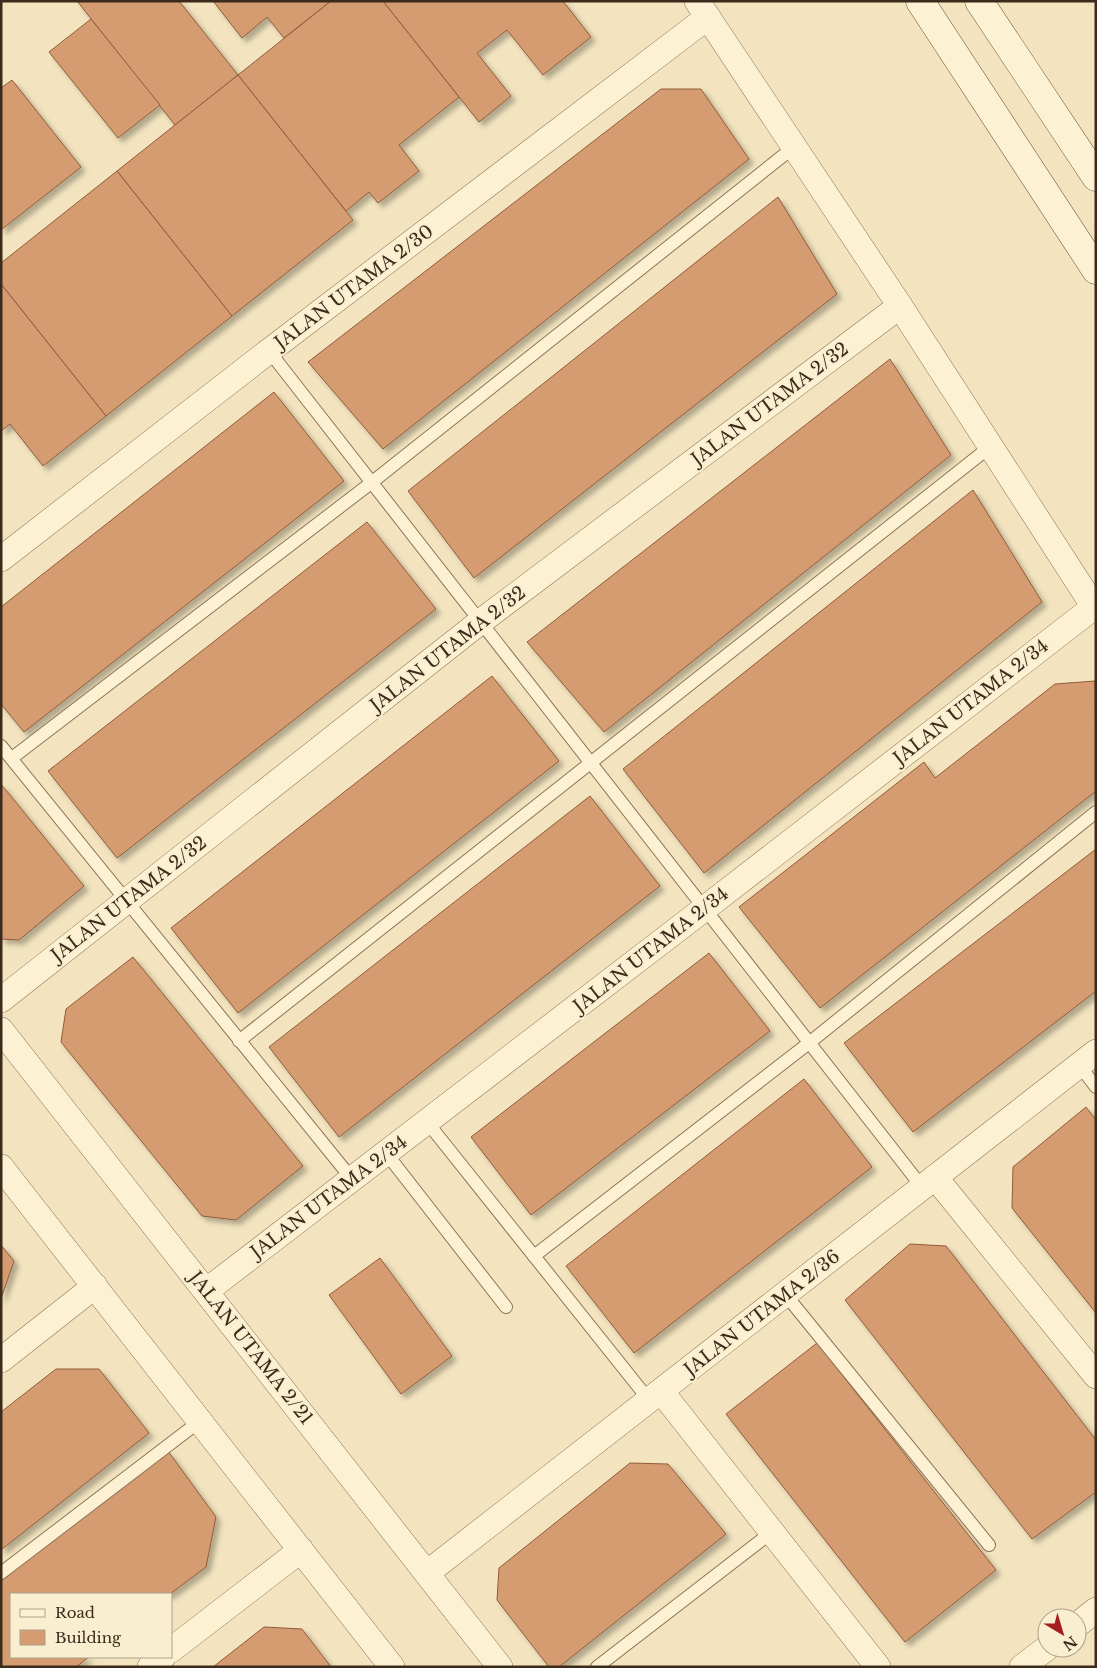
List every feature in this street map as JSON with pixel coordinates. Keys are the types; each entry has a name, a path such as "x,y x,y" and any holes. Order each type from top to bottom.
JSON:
{"main road":[{"path":"920,1 1096,270"},
{"path":"980,1 1096,177"}],"street":[{"path":"702,9 900,306 1095,608"},
{"name":"JALAN UTAMA 2/30","path":"1,558 269,352 702,9"},
{"name":"JALAN UTAMA 2/32","path":"1,1000 480,622 900,306"},
{"name":"JALAN UTAMA 2/34","path":"206,1291 1095,608"},
{"name":"JALAN UTAMA 2/21","path":"1,1030 500,1667"},
{"name":"JALAN UTAMA 2/36","path":"427,1573 1087,1059"},
{"path":"1,1167 392,1667"},
{"path":"928,1182 1096,1376"},
{"path":"1,1360 95,1286"},
{"path":"655,1395 772,1532 878,1667"},
{"path":"172,1649 301,1550"},
{"path":"1022,1667 1037,1656"},
{"path":"150,1667 162,1658"}],"lane":[{"path":"12,758 371,482 794,147"},
{"path":"269,352 809,1043 928,1182"},
{"path":"240,1041 990,446"},
{"path":"1,746 352,1179"},
{"path":"534,1256 809,1043 1096,812"},
{"path":"1087,1059 1096,1086"},
{"path":"426,1122 534,1256 655,1395"},
{"path":"386,1153 506,1307"},
{"path":"785,1294 989,1545"},
{"path":"1,1573 200,1421"},
{"path":"598,1667 772,1532"}],"building":[{"path":"77,1 179,1 238,75 175,125"},
{"path":"213,1 331,1 284,38 267,17 242,38"},
{"path":"331,1 383,1 459,97 399,145 419,171 378,203 369,192 346,211 238,75"},
{"path":"383,1 563,1 591,37 543,75 507,30 477,53 511,96 479,122"},
{"path":"91,19 160,105 118,138 49,52"},
{"path":"238,75 353,220 232,316 117,171"},
{"path":"12,80 81,167 1,230 1,88"},
{"path":"661,89 701,89 749,159 383,449 308,362"},
{"path":"117,171 232,316 106,416 1,284 1,263"},
{"path":"778,197 837,294 474,578 408,491"},
{"path":"1,284 106,416 43,466 10,424 1,431"},
{"path":"890,359 951,455 604,732 527,642"},
{"path":"274,392 344,481 24,732 1,704 1,607"},
{"path":"973,490 1042,602 704,873 623,769"},
{"path":"367,522 436,609 117,858 48,771"},
{"path":"492,676 559,761 238,1013 171,928"},
{"path":"1095,681 1096,791 820,1008 739,907 924,762 935,778 1055,684"},
{"path":"1,784 84,886 19,940 1,939"},
{"path":"590,796 660,886 339,1137 269,1047"},
{"path":"1096,849 1096,991 913,1132 844,1043"},
{"path":"709,953 770,1031 531,1215 471,1137"},
{"path":"133,957 303,1166 236,1220 202,1216 61,1042 66,1009"},
{"path":"804,1079 872,1167 634,1353 566,1266"},
{"path":"1086,1107 1096,1120 1096,1313 1012,1208 1013,1167"},
{"path":"910,1244 946,1246 1096,1440 1096,1492 1032,1539 845,1300"},
{"path":"1,1245 14,1261 1,1299"},
{"path":"380,1258 452,1356 401,1394 329,1295"},
{"path":"817,1343 996,1570 905,1642 726,1414"},
{"path":"56,1369 99,1369 149,1433 1,1550 1,1412"},
{"path":"168,1451 216,1517 206,1567 171,1593 10,1593 10,1658 88,1658 76,1667 1,1667 1,1581"},
{"path":"630,1463 668,1464 726,1534 559,1667 549,1667 497,1600 499,1568"},
{"path":"264,1627 302,1629 331,1667 213,1667"}]}
